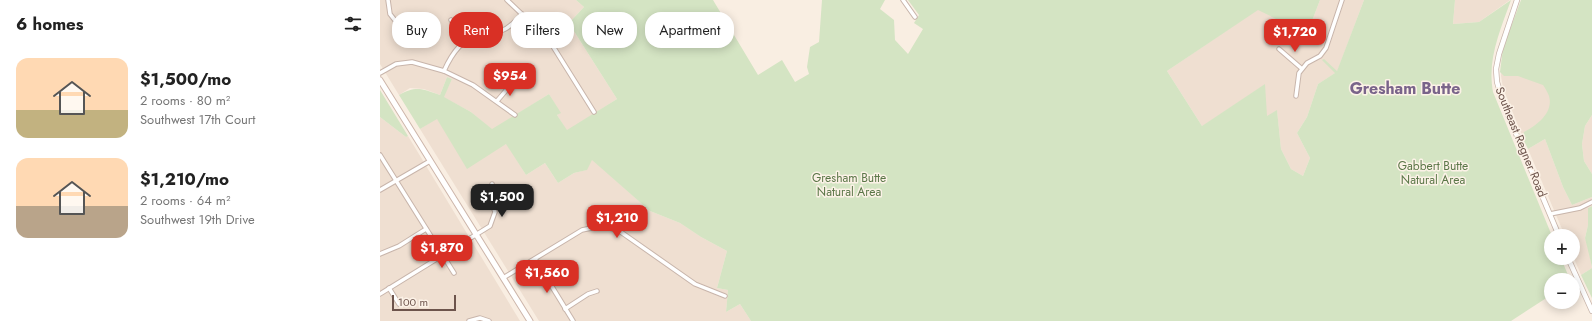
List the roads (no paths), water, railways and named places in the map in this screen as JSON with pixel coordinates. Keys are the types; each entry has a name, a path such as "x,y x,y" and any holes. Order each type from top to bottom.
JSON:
{"main road":[{"path":"380,80 530,321"}],"street":[{"path":"388,0 390,14 392,16"},
{"path":"507,0 520,12"},
{"path":"903,0 915,17"},
{"path":"1296,96 1301,68 1316,59 1326,48 1342,0"},
{"name":"Southeast Regner Road","path":"1517,0 1499,54 1496,69 1497,82 1504,105 1556,229"},
{"path":"444,70 451,55 458,48"},
{"path":"554,48 594,112"},
{"path":"1279,49 1301,68"},
{"path":"380,73 391,66 407,62 418,63 444,70 474,85 515,115"},
{"path":"497,101 509,87 515,83"},
{"path":"380,156 397,180 442,256 454,273"},
{"path":"380,190 430,160"},
{"path":"380,294 490,226 494,217 494,208 489,195 492,184"},
{"path":"1550,214 1580,208 1592,202"},
{"path":"503,278 582,230 591,226 606,226 622,233 695,284 725,296"},
{"path":"380,254 399,246 426,229"},
{"path":"535,259 573,321"},
{"path":"1571,265 1592,311"},
{"path":"389,288 399,304"},
{"path":"566,309 588,294 597,291"},
{"path":"469,321 475,318 484,318 489,321"}],"district":[{"name":"Gresham Butte","path":"1405,88"}],"park label":[{"name":"Gabbert Butte Natural Area","path":"1433,173"},
{"name":"Gresham Butte Natural Area","path":"849,185"}]}
